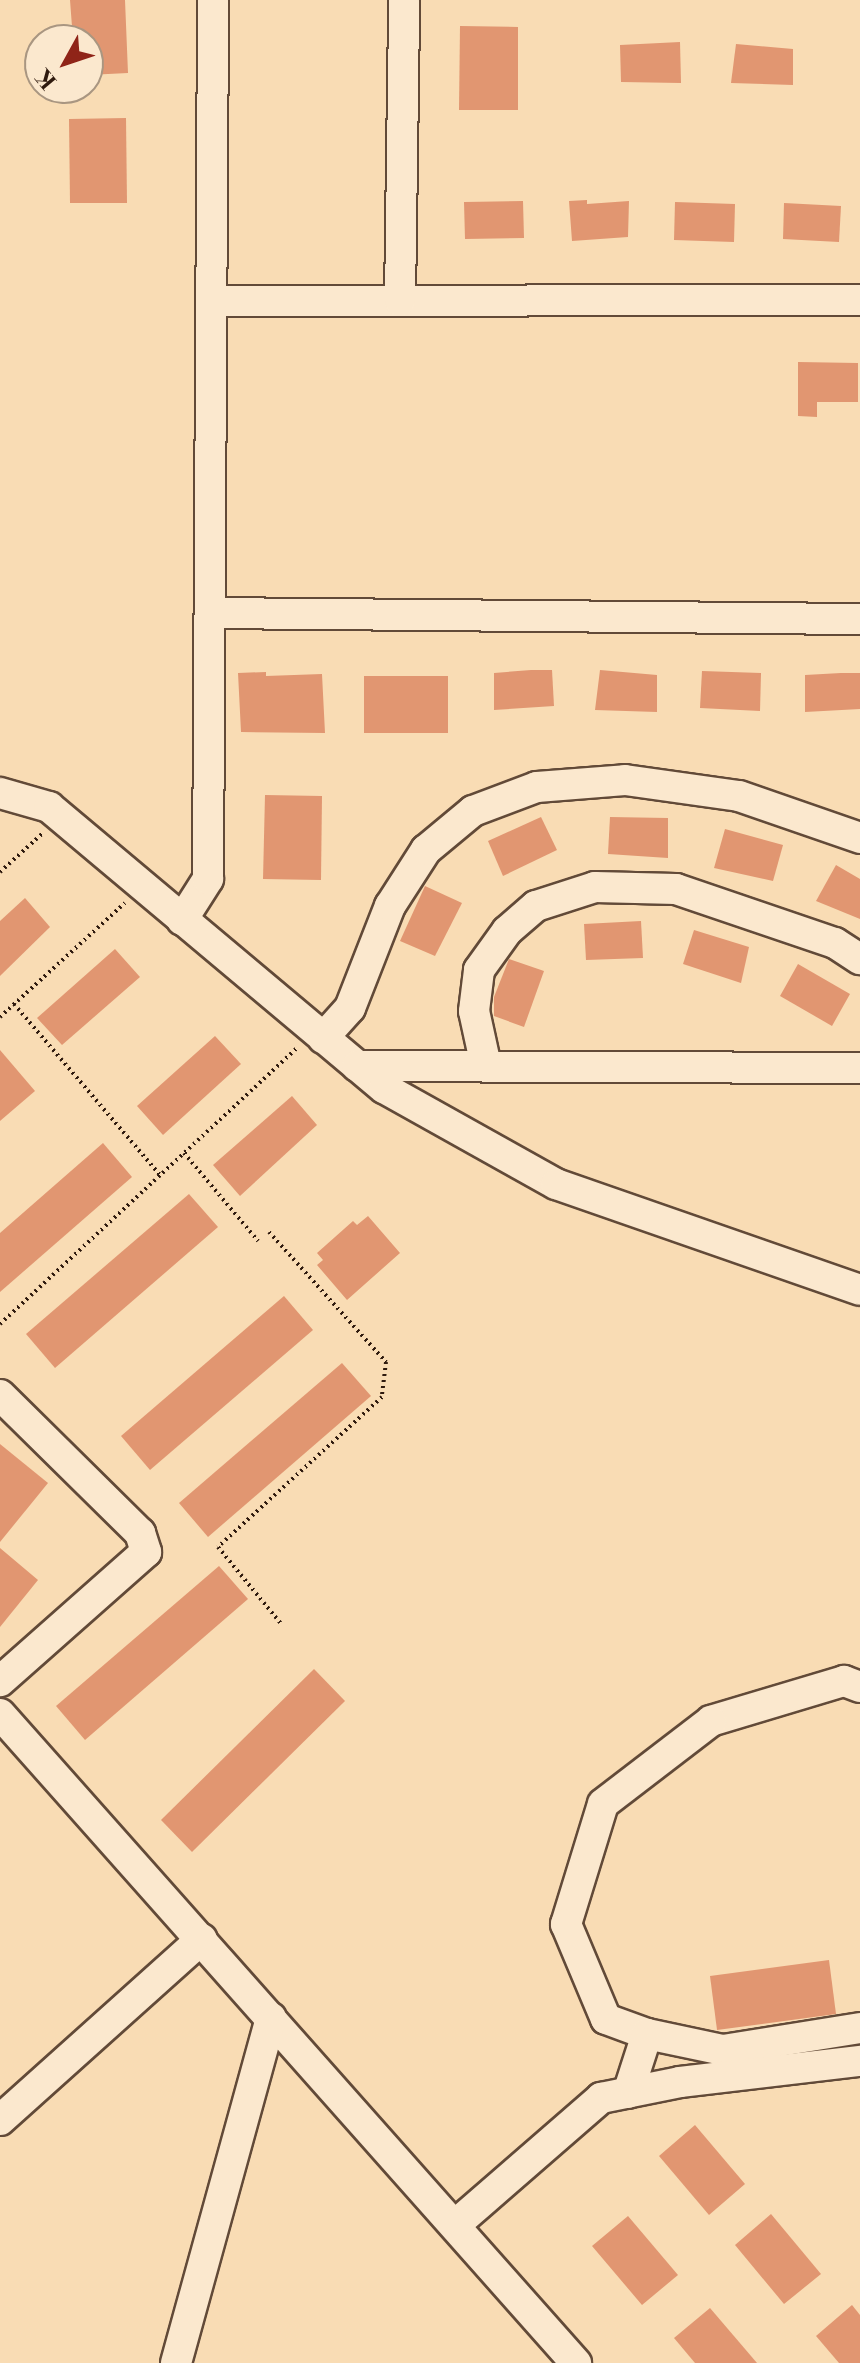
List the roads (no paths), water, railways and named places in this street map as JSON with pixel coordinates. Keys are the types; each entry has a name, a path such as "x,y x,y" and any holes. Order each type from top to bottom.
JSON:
{"street":[{"path":"182,920 208,879 213,0"},
{"path":"400,301 404,0"},
{"path":"211,301 860,300"},
{"path":"210,613 860,619"},
{"path":"319,1034 350,1008 390,906 426,850 473,811 537,787 625,780 739,796 860,838"},
{"path":"0,793 49,807 384,1088 556,1184 860,1290"},
{"path":"486,1066 474,1011 479,970 507,931 536,906 595,887 676,889 835,943 860,959"},
{"path":"357,1066 860,1068"},
{"path":"0,1395 140,1533 146,1552 0,1681"},
{"path":"860,1687 844,1681 711,1721 603,1804 566,1924 606,2019 647,2034 723,2050 860,2028"},
{"path":"0,1714 576,2363"},
{"path":"0,2120 202,1939"},
{"path":"176,2363 271,2018"},
{"path":"628,2093 647,2034"},
{"path":"455,2225 601,2098 860,2061"}]}
